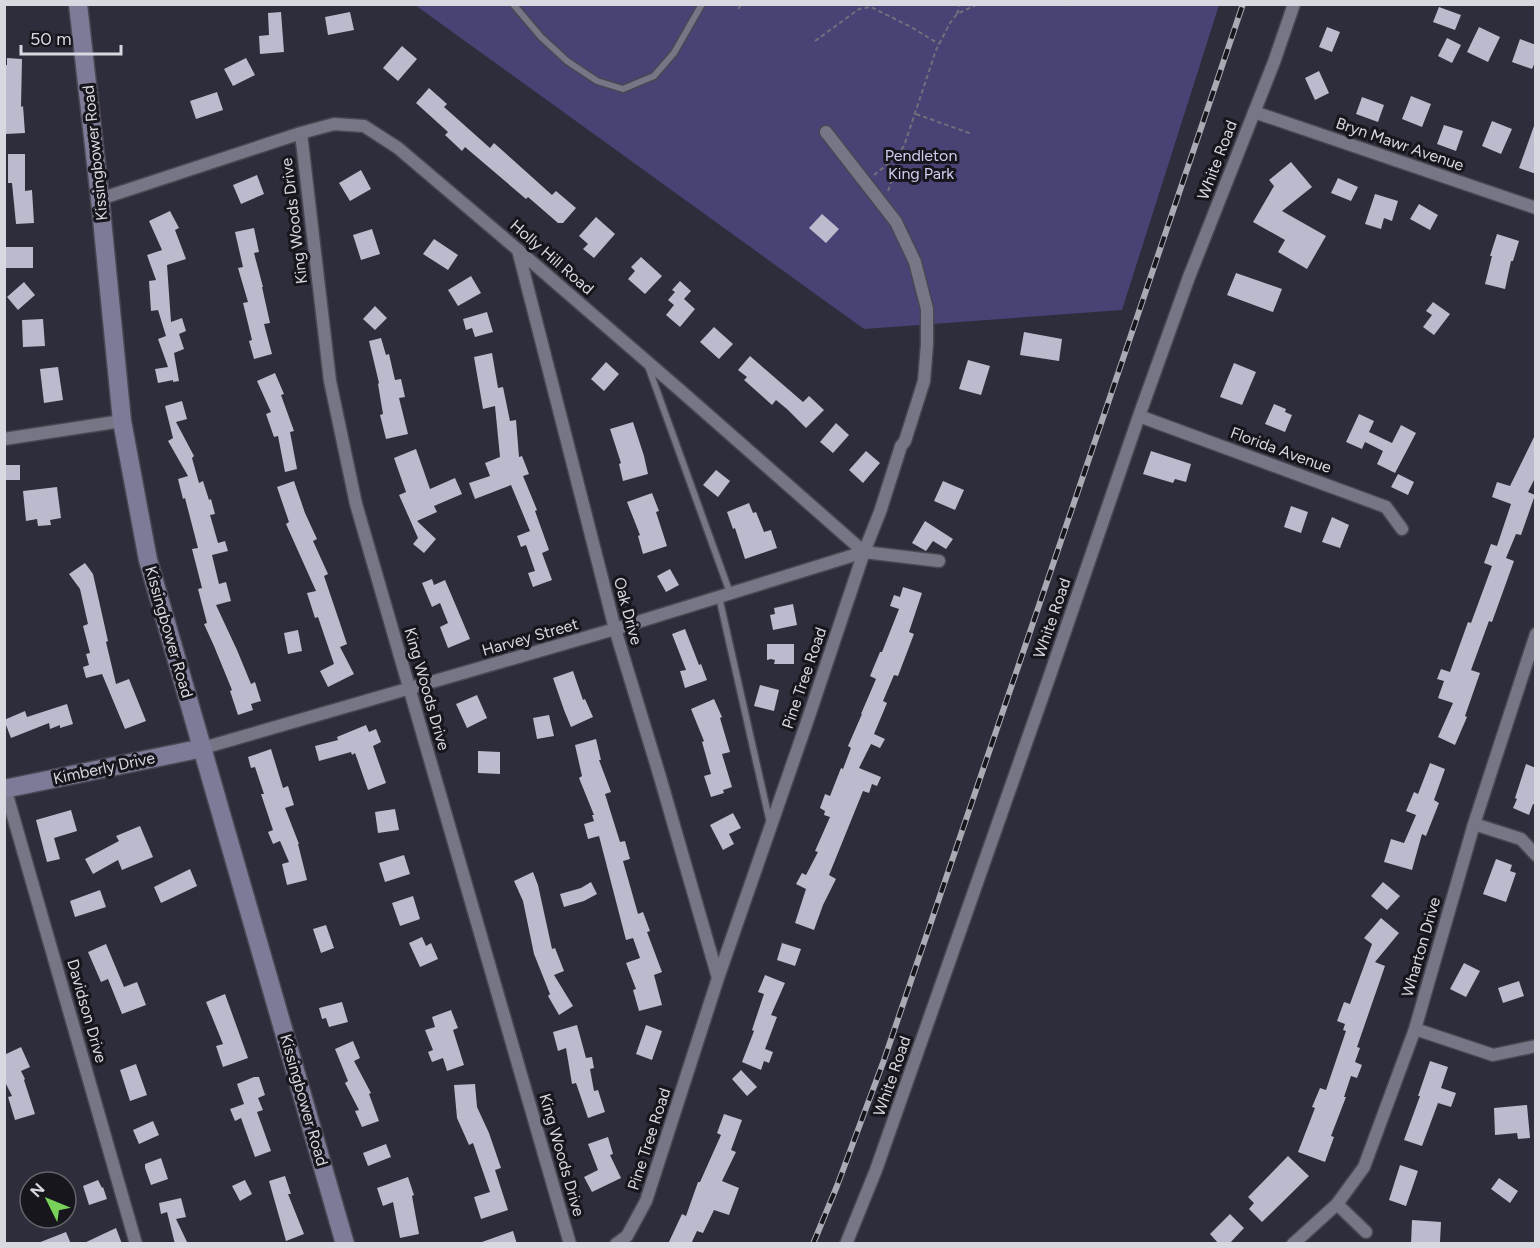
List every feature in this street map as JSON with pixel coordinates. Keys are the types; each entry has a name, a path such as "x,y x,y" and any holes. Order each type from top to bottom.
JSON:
{"street":[{"name":"Kissingbower Road","path":"78,4 122,421 148,560 345,1244"},
{"name":"White Road","path":"846,1244 876,1170 1189,277 1274,62 1294,4"},
{"name":"Bryn Mawr Avenue","path":"1254,112 1536,208"},
{"name":"Holly Hill Road","path":"100,199 300,133 334,124 364,126 398,148 518,250 864,552"},
{"name":"Pine Tree Road","path":"616,1244 627,1236 646,1201 718,978 924,381 927,309 915,262 896,222 826,132"},
{"name":"King Woods Drive","path":"300,133 330,381 356,504 570,1244"},
{"name":"Oak Drive","path":"518,250 615,629 718,978"},
{"name":"Florida Avenue","path":"1139,416 1386,507 1402,529"},
{"path":"4,439 122,421"},
{"name":"Harvey Street","path":"203,748 615,629 864,552"},
{"path":"864,552 939,561"},
{"name":"Wharton Drive","path":"1293,1244 1337,1204 1364,1167 1414,1029 1474,824 1536,634"},
{"name":"Kimberly Drive","path":"5,789 203,748"},
{"name":"Davidson Drive","path":"5,789 136,1244"},
{"path":"1474,824 1521,839 1536,855"},
{"path":"1414,1029 1493,1055 1536,1046"},
{"path":"1337,1204 1366,1232"}],"lane":[{"path":"513,4 541,37 567,61 597,81 622,89 654,76 674,52 702,4"},
{"path":"646,360 725,595 771,826"}],"path":[{"path":"738,9 742,4"},
{"path":"957,14 960,4"},
{"path":"883,205 939,45 950,22 957,14 978,4"},
{"path":"1060,4 1066,6 1070,4"},
{"path":"815,41 859,9 871,7 911,27 939,45"},
{"path":"915,113 972,134"},
{"path":"865,182 892,160 904,146"}],"green space":[{"name":"Pendleton King Park","path":"415,5 1219,5 1122,310 864,329"}],"building":[{"path":"1439,7 1461,15 1455,30 1433,22"},
{"path":"281,12 284,52 260,54 259,36 269,35 268,13"},
{"path":"350,12 354,30 328,35 325,17"},
{"path":"1327,27 1340,32 1332,52 1319,47"},
{"path":"1479,27 1500,37 1488,62 1467,52"},
{"path":"1447,38 1461,45 1452,63 1438,56"},
{"path":"1520,39 1536,45 1536,60 1532,69 1512,62"},
{"path":"402,46 417,59 398,81 383,68"},
{"path":"7,58 22,59 21,107 23,106 25,133 6,134 4,65 7,65"},
{"path":"246,58 255,75 233,86 224,69"},
{"path":"1319,71 1329,93 1315,100 1305,78"},
{"path":"429,88 447,104 444,107 490,148 494,143 552,195 556,191 576,208 563,223 558,223 465,147 462,151 445,135 448,132 416,103"},
{"path":"217,92 223,110 196,119 190,101"},
{"path":"1411,96 1431,104 1422,127 1402,119"},
{"path":"1362,97 1384,105 1378,122 1356,114"},
{"path":"1492,121 1512,129 1501,154 1482,146"},
{"path":"1444,125 1463,131 1456,151 1437,144"},
{"path":"1534,126 1536,126 1536,174 1519,168"},
{"path":"8,154 25,154 25,191 32,190 34,223 16,224 12,183 8,183"},
{"path":"1291,162 1312,187 1282,211 1326,236 1307,269 1278,252 1285,240 1253,222 1274,186 1269,180"},
{"path":"361,170 371,189 350,201 339,183"},
{"path":"257,175 264,194 241,204 233,185"},
{"path":"1338,178 1358,187 1351,201 1331,193"},
{"path":"1375,194 1398,201 1392,221 1384,218 1381,229 1365,224"},
{"path":"1419,204 1438,215 1430,230 1410,219"},
{"path":"170,211 179,228 175,230 186,259 167,265 171,322 182,318 186,331 179,334 184,349 174,353 179,381 158,383 155,369 168,367 158,339 166,336 158,310 151,311 149,281 156,280 147,255 162,250 149,221"},
{"path":"822,214 839,229 826,243 809,228"},
{"path":"596,217 615,234 594,258 583,249 588,244 579,236"},
{"path":"254,228 259,252 254,253 270,323 264,324 272,354 254,359 243,303 248,302 238,268 243,267 235,232"},
{"path":"372,229 380,254 361,260 353,235"},
{"path":"1497,234 1519,241 1513,261 1511,261 1505,289 1485,284"},
{"path":"434,239 458,255 448,270 423,254"},
{"path":"4,247 33,247 33,268 4,268"},
{"path":"641,257 662,276 645,294 628,279 635,271 631,267"},
{"path":"1236,273 1282,289 1273,312 1227,295"},
{"path":"471,276 481,293 458,306 448,290"},
{"path":"680,281 691,291 684,299 695,309 680,327 666,315 674,305 668,300 675,292 672,290"},
{"path":"24,282 35,295 18,310 7,297"},
{"path":"1433,302 1450,314 1434,335 1423,327 1432,315 1426,311"},
{"path":"375,306 387,318 375,330 363,319"},
{"path":"487,312 493,332 475,337 472,328 466,330 463,319"},
{"path":"43,319 45,346 23,347 22,320"},
{"path":"714,327 733,344 719,359 700,342"},
{"path":"1024,332 1062,339 1059,361 1020,355"},
{"path":"381,338 386,355 389,354 395,380 401,379 405,397 399,398 408,434 386,439 380,415 383,414 379,383 369,341"},
{"path":"492,353 498,388 503,387 510,421 516,420 519,457 522,456 529,474 523,476 537,510 535,511 549,550 542,553 552,580 533,587 528,573 535,571 526,545 521,547 517,536 530,531 511,485 475,499 469,483 490,476 485,463 500,457 495,406 483,409 474,357"},
{"path":"750,356 803,402 809,396 824,410 806,428 776,400 772,405 744,380 747,377 738,370"},
{"path":"968,360 990,366 981,395 959,389"},
{"path":"606,362 619,374 604,391 591,379"},
{"path":"1234,363 1256,372 1242,405 1220,397"},
{"path":"58,367 63,400 44,403 40,369"},
{"path":"275,373 284,394 281,395 294,431 290,432 297,469 285,472 278,436 274,437 266,414 271,412 257,381"},
{"path":"182,401 187,419 176,422 194,456 192,458 199,483 203,481 209,500 211,499 215,514 210,515 218,543 225,541 228,551 212,555 219,584 226,582 231,601 216,605 251,684 255,682 261,701 251,704 253,710 238,715 230,691 232,690 204,624 207,623 198,589 202,588 192,549 198,548 178,479 188,476 168,441 173,438 165,406"},
{"path":"1274,404 1286,409 1285,412 1292,415 1285,432 1265,424"},
{"path":"1359,414 1374,421 1369,432 1392,443 1401,425 1416,433 1395,473 1377,464 1383,451 1365,442 1362,449 1346,442"},
{"path":"633,422 648,474 623,481 619,464 621,463 610,429"},
{"path":"836,423 849,435 833,453 820,442"},
{"path":"1536,433 1536,476 1528,492 1535,495 1521,535 1516,534 1506,558 1514,561 1492,622 1489,621 1471,670 1480,673 1465,716 1467,717 1455,745 1438,737 1453,703 1438,698 1444,681 1437,679 1441,669 1450,672 1468,622 1471,623 1492,566 1484,563 1491,544 1497,546 1511,504 1492,497 1497,482 1510,486"},
{"path":"416,449 430,489 455,478 462,494 434,506 437,512 417,521 436,539 424,553 413,544 418,538 399,495 406,492 394,458"},
{"path":"866,451 880,463 863,483 849,470"},
{"path":"1151,451 1191,464 1186,482 1175,479 1173,483 1143,474"},
{"path":"4,465 20,465 20,480 4,480"},
{"path":"716,470 730,481 718,497 703,485"},
{"path":"1398,474 1414,482 1408,495 1391,487"},
{"path":"294,481 317,539 313,541 328,574 324,576 347,644 340,647 354,674 328,687 320,671 334,664 307,593 316,591 286,524 289,522 277,487"},
{"path":"943,481 964,490 955,510 934,501"},
{"path":"57,487 61,518 50,520 51,525 38,526 37,519 26,521 23,491"},
{"path":"652,493 659,511 656,512 667,546 643,554 638,536 640,535 627,502"},
{"path":"749,503 753,513 756,512 764,532 771,530 777,548 745,559 727,512"},
{"path":"1291,506 1308,512 1301,533 1284,527"},
{"path":"1332,517 1349,525 1340,548 1322,542"},
{"path":"925,521 953,539 946,549 933,541 926,551 912,543"},
{"path":"85,563 93,574 116,684 129,679 146,721 125,729 102,674 86,678 83,667 89,665 86,654 90,653 83,626 88,624 80,589 69,574"},
{"path":"670,569 679,585 666,592 657,576"},
{"path":"432,579 434,585 445,580 470,639 448,648 440,627 448,623 440,603 432,607 422,583"},
{"path":"903,587 922,593 909,632 914,634 898,676 894,675 883,701 887,703 874,734 885,739 880,748 871,744 859,768 881,777 877,786 872,784 869,793 863,791 829,875 836,879 814,930 795,923 806,889 796,884 802,873 806,875 818,852 815,851 830,817 824,815 825,811 820,808 825,794 830,796 851,748 848,746 876,679 870,676 899,609 890,606 894,595 900,597"},
{"path":"793,604 797,625 773,630 770,615 775,614 774,608"},
{"path":"685,629 707,680 685,688 680,671 686,670 672,634"},
{"path":"298,630 302,651 288,654 284,633"},
{"path":"767,644 794,644 794,664 774,664 775,660 767,660"},
{"path":"573,671 583,700 585,699 593,717 571,727 553,678"},
{"path":"760,685 779,690 774,711 754,706"},
{"path":"477,695 487,718 467,728 456,704"},
{"path":"714,699 722,717 720,718 730,752 722,754 732,787 723,790 724,793 711,797 704,776 711,774 702,742 704,741 691,709"},
{"path":"67,704 73,724 50,729 49,723 11,738 4,720 25,711 27,717"},
{"path":"549,715 554,736 537,739 533,718"},
{"path":"366,725 369,732 376,729 381,742 373,746 386,783 368,790 355,753 352,755 351,752 319,761 315,746 338,740 337,737"},
{"path":"596,739 601,760 599,760 611,792 605,794 620,842 625,841 630,859 623,861 638,914 643,912 650,931 647,932 662,972 654,975 662,1005 639,1011 633,990 636,989 626,963 640,958 633,938 626,940 599,836 588,839 584,824 594,821 592,815 594,815 579,778 582,776 575,745"},
{"path":"271,749 283,788 288,786 294,805 285,808 299,844 307,880 287,885 282,864 289,862 280,841 273,844 268,832 273,830 261,794 264,794 255,767 251,768 248,757"},
{"path":"478,751 500,752 500,774 478,773"},
{"path":"1430,763 1445,769 1434,800 1439,803 1426,836 1422,834 1412,870 1384,862 1391,839 1404,843 1416,815 1406,811 1414,792 1418,794"},
{"path":"1526,764 1536,768 1536,805 1533,804 1529,815 1513,808"},
{"path":"395,809 399,830 378,833 375,812"},
{"path":"71,810 77,831 54,838 60,859 47,862 36,820"},
{"path":"733,813 741,828 729,834 734,844 723,850 710,825"},
{"path":"140,826 153,857 122,870 118,860 93,874 85,859 119,841 116,836"},
{"path":"404,855 410,874 385,882 379,863"},
{"path":"1496,859 1512,865 1510,871 1516,873 1506,902 1483,894"},
{"path":"190,869 197,886 161,903 154,887"},
{"path":"533,872 552,949 555,948 564,971 554,975 573,1006 559,1015 548,996 550,994 534,954 523,901 514,881"},
{"path":"591,882 597,894 564,907 560,894 581,888"},
{"path":"1383,882 1400,896 1387,910 1371,896"},
{"path":"100,890 106,907 75,917 70,901"},
{"path":"413,896 420,919 400,926 392,903"},
{"path":"1381,918 1399,933 1375,962 1385,966 1357,1047 1360,1048 1355,1062 1362,1065 1357,1078 1351,1076 1325,1162 1298,1152 1315,1108 1312,1107 1320,1088 1326,1090 1346,1031 1343,1030 1345,1024 1337,1021 1344,1002 1350,1004 1372,944 1364,938"},
{"path":"326,925 334,948 321,953 313,929"},
{"path":"422,937 426,946 431,943 438,959 420,967 409,943"},
{"path":"782,943 801,949 795,966 777,960"},
{"path":"106,944 124,987 137,982 146,1005 122,1014 108,979 101,982 88,952"},
{"path":"1464,963 1480,971 1466,997 1450,989"},
{"path":"765,975 785,983 771,1015 777,1017 765,1049 773,1052 769,1063 764,1061 761,1070 742,1062 754,1031 752,1030 764,994 758,992"},
{"path":"1519,981 1524,996 1503,1003 1498,988"},
{"path":"225,994 248,1058 223,1067 216,1046 223,1044 206,1002"},
{"path":"342,1002 348,1022 329,1027 326,1018 322,1019 319,1008"},
{"path":"451,1010 458,1028 453,1030 464,1065 447,1071 443,1058 432,1062 428,1052 433,1050 425,1030 435,1027 432,1017"},
{"path":"577,1025 586,1058 592,1057 594,1068 590,1069 594,1091 598,1090 605,1112 588,1118 576,1083 572,1084 566,1048 558,1051 553,1032"},
{"path":"646,1025 662,1031 652,1060 636,1054"},
{"path":"353,1041 360,1058 354,1061 371,1093 369,1094 379,1121 362,1127 355,1111 359,1110 345,1083 348,1081 335,1049"},
{"path":"21,1047 30,1067 21,1071 35,1114 15,1120 8,1097 12,1096 4,1080 4,1055"},
{"path":"1430,1061 1448,1067 1441,1088 1456,1093 1451,1107 1438,1103 1422,1146 1404,1140"},
{"path":"136,1064 147,1095 130,1101 120,1070"},
{"path":"741,1070 757,1087 747,1096 732,1079"},
{"path":"259,1077 265,1095 258,1098 263,1110 257,1112 271,1151 255,1157 241,1118 235,1121 230,1109 244,1104 237,1084"},
{"path":"475,1084 477,1107 501,1168 495,1170 508,1210 481,1219 474,1197 490,1192 473,1143 469,1145 457,1118 454,1085"},
{"path":"1527,1105 1530,1138 1518,1139 1517,1133 1495,1135 1494,1108"},
{"path":"724,1114 742,1120 731,1150 736,1152 722,1181 739,1188 729,1215 714,1210 703,1233 697,1231 691,1244 668,1244 682,1214 686,1216 698,1182 721,1135 717,1133"},
{"path":"153,1121 159,1135 139,1144 133,1130"},
{"path":"608,1137 613,1154 610,1155 621,1178 592,1192 584,1177 598,1170 588,1144"},
{"path":"386,1144 391,1157 368,1166 363,1153"},
{"path":"1288,1156 1309,1176 1262,1222 1249,1209 1254,1203 1248,1197"},
{"path":"161,1158 168,1179 151,1185 145,1164"},
{"path":"1400,1165 1418,1171 1406,1206 1389,1200"},
{"path":"285,1176 291,1194 288,1194 304,1234 286,1241 269,1181"},
{"path":"408,1177 414,1195 412,1196 419,1234 400,1238 393,1202 383,1206 377,1188"},
{"path":"1499,1178 1518,1191 1510,1203 1491,1189"},
{"path":"98,1180 107,1199 89,1205 83,1186"},
{"path":"245,1180 252,1194 240,1201 232,1186"},
{"path":"181,1198 186,1217 176,1219 188,1244 175,1244 167,1212 161,1214 159,1203"},
{"path":"1230,1214 1244,1228 1229,1244 1219,1244 1210,1234"},
{"path":"1412,1220 1441,1222 1440,1242 1411,1244"},
{"path":"116,1228 122,1244 82,1244"},
{"path":"513,1231 517,1244 482,1244 482,1242"},
{"path":"66,1232 71,1244 38,1244 38,1243"}],"railway":[{"path":"813,1244 884,1060 1243,4"}]}
